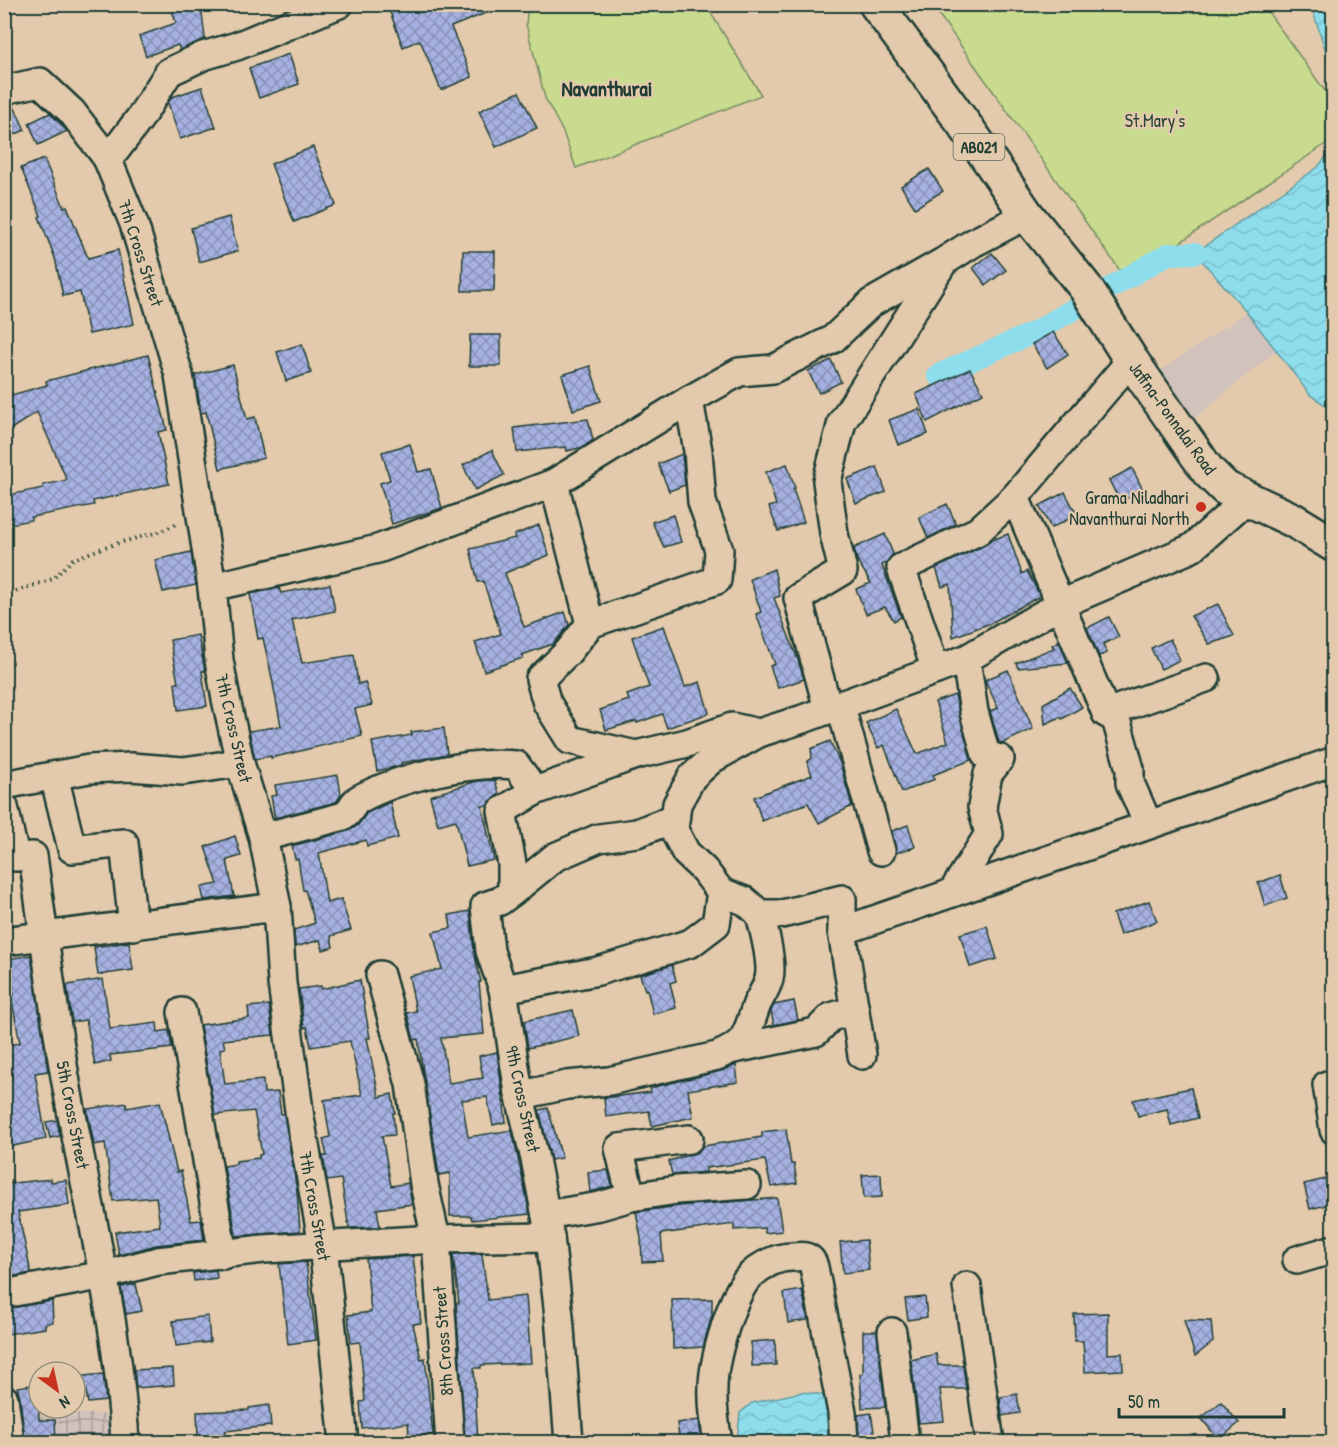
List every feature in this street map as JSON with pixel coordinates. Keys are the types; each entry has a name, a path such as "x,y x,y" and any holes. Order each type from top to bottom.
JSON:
{"main road":[{"name":"AB021","path":"876,4 974,138 1026,215"},
{"name":"Jaffna-Ponnalai Road","path":"1026,215 1092,299 1208,471 1225,488 1268,508 1334,545"}],"street":[{"path":"107,158 116,151 140,118 169,72 339,4"},
{"name":"7th Cross Street","path":"4,90 40,82 72,112 107,158 135,224 179,375 212,587 219,660 233,737 263,837 277,907 282,983 300,1118 323,1245 344,1443"},
{"path":"212,587 378,549 554,483 739,372 773,369 833,339 871,303 973,243 1026,215"},
{"path":"881,851 798,598 843,571 834,534 827,481 842,422 943,262"},
{"path":"936,670 901,568 978,531 1015,496 1131,360"},
{"path":"636,755 570,740 547,703 540,679 568,652 590,624 717,580 719,550 702,501 698,451 689,400"},
{"path":"554,483 590,624"},
{"path":"1015,496 1106,712 1116,719 1130,769 1130,783 1148,824"},
{"path":"734,1049 748,1032 757,1004 770,978 767,944 760,914 745,901 721,892 704,870 686,853 674,830 677,804 692,777 712,759 759,733 966,659 1059,605 1192,548 1268,508"},
{"path":"952,893 989,834 982,807 988,774 1000,759 986,755 974,712 966,659"},
{"path":"1106,712 1206,678"},
{"path":"512,892 512,864 502,812 535,791 636,755 687,743 732,727 759,733"},
{"path":"842,931 1334,761"},
{"path":"4,785 89,769 131,767 183,771 240,763"},
{"path":"263,837 344,816 350,812 356,801 380,790 462,766 516,765 535,791"},
{"path":"54,776 72,849 124,843 133,926"},
{"name":"5th Cross Street","path":"4,807 15,857 33,856 64,1071 104,1275 117,1359 125,1443"},
{"path":"512,892 555,857 599,838 637,833 675,818"},
{"path":"509,850 555,857"},
{"name":"9th Cross Street","path":"512,892 500,901 485,906 490,951 503,989 519,1093 548,1226 559,1316 569,1443"},
{"path":"503,989 598,971 692,943 716,924 721,892"},
{"path":"760,914 783,914 842,899 842,931 862,1055"},
{"path":"4,941 277,907"},
{"name":"8th Cross Street","path":"380,975 410,1084 424,1184 436,1239 450,1443"},
{"path":"519,1093 531,1093 567,1085 609,1082 717,1056 734,1049 816,1032 831,1017 855,1010"},
{"path":"182,1012 222,1254"},
{"path":"1327,1085 1334,1130"},
{"path":"631,1197 619,1148 689,1139"},
{"path":"4,1294 104,1275 158,1261 323,1245 436,1239 548,1226 631,1197 677,1190 747,1185"},
{"path":"1297,1260 1334,1249"},
{"path":"718,1443 713,1389 714,1366 735,1298 749,1275 779,1257 806,1256 812,1261 814,1267 842,1412 844,1443"},
{"path":"967,1286 990,1443"},
{"path":"892,1332 905,1443"},
{"path":"4,1399 10,1443"}],"path":[{"path":"4,589 16,591 53,579 73,559 108,546 162,531 200,511"}],"shaded area":[{"path":"1247,312 1276,351 1179,431 1145,381"},
{"path":"87,1414 111,1414 125,1442 10,1442 8,1424 27,1419 87,1420"}],"green space":[{"path":"528,5 706,5 761,95 576,168 563,132 545,98 526,24"},
{"name":"St.Mary's","path":"932,5 1263,5 1333,102 1333,139 1126,279"}],"water":[{"path":"1311,5 1333,5 1333,74"},
{"path":"1333,148 1333,410 1310,395 1247,312 1195,253 1318,167"},
{"path":"802,1392 824,1395 831,1442 737,1442 740,1413 752,1403"}],"building":[{"path":"170,4 201,4 205,39 180,50 178,45 146,56 139,36 176,23"},
{"path":"387,4 506,5 451,27 472,77 441,90 420,40 403,47"},
{"path":"289,54 299,84 259,98 249,68"},
{"path":"202,87 216,127 180,139 168,103 172,97"},
{"path":"519,92 537,128 496,147 479,111"},
{"path":"13,104 25,130 4,139 4,105"},
{"path":"50,113 67,131 38,145 29,123"},
{"path":"313,147 336,205 294,222 271,164"},
{"path":"44,159 64,207 67,206 88,258 118,250 134,324 89,334 80,292 63,296 55,258 21,168"},
{"path":"929,169 943,191 915,208 901,186"},
{"path":"229,217 238,251 199,262 191,228"},
{"path":"463,251 495,251 494,291 462,291"},
{"path":"992,253 1006,270 986,285 973,268"},
{"path":"1053,332 1068,354 1047,368 1032,344"},
{"path":"470,335 501,335 501,366 469,366"},
{"path":"302,344 311,373 286,381 277,352"},
{"path":"148,355 167,430 158,432 169,484 93,501 94,505 31,517 31,520 4,525 4,496 43,488 43,485 67,480 37,412 8,431 4,419 4,397 47,385 46,381"},
{"path":"831,360 841,382 819,393 808,371"},
{"path":"233,365 247,419 255,417 264,458 220,469 206,412 201,413 195,375"},
{"path":"590,366 601,401 573,410 562,375"},
{"path":"970,369 983,393 927,422 916,394"},
{"path":"919,409 928,434 898,445 889,420"},
{"path":"588,419 593,440 583,447 567,451 566,447 517,452 514,428"},
{"path":"410,444 418,472 431,469 442,508 392,524 380,483 390,480 382,452"},
{"path":"492,450 504,475 475,490 463,465"},
{"path":"682,454 685,485 669,491 658,464"},
{"path":"787,464 804,522 778,531 769,507 776,505 766,472"},
{"path":"877,467 886,492 856,503 847,479"},
{"path":"1132,468 1143,490 1120,502 1109,480"},
{"path":"1065,492 1077,515 1051,528 1039,506"},
{"path":"947,504 956,524 928,538 919,517"},
{"path":"673,515 681,542 664,547 652,522"},
{"path":"539,525 549,555 505,573 524,627 565,612 569,625 553,644 522,655 523,658 484,671 475,642 501,634 483,581 478,582 470,549 515,538 514,535"},
{"path":"885,534 893,554 882,565 901,617 894,621 885,607 866,614 856,589 871,583 857,560 854,548"},
{"path":"1008,534 1022,574 1027,571 1040,596 991,623 953,637 950,584 942,587 936,568"},
{"path":"191,552 196,585 163,592 155,560"},
{"path":"774,569 780,596 774,598 804,679 778,688 770,666 775,664 756,614 761,612 750,579"},
{"path":"330,584 335,611 292,620 302,663 354,655 358,684 365,682 372,705 355,709 362,736 271,758 271,756 255,759 249,731 281,726 263,638 258,639 250,594 279,588 281,593"},
{"path":"1218,604 1234,636 1209,644 1191,616"},
{"path":"1109,617 1119,637 1103,644 1107,653 1099,656 1087,628"},
{"path":"664,626 685,687 700,682 709,713 667,728 662,714 606,730 600,710 629,700 627,695 649,687 632,637"},
{"path":"198,635 205,671 202,671 207,706 178,710 175,683 178,683 170,640"},
{"path":"1170,639 1180,660 1161,669 1151,648"},
{"path":"1059,641 1068,663 1018,668 1016,663 1054,648 1052,645"},
{"path":"1008,670 1033,729 1003,743 999,742 990,711 998,708 985,680"},
{"path":"1070,688 1082,707 1062,719 1060,717 1045,724 1043,704"},
{"path":"955,695 971,760 933,775 935,779 902,792 884,745 878,748 866,723 896,709 917,754 948,742 935,702"},
{"path":"444,728 447,754 401,763 402,765 377,771 372,742 412,735 411,732"},
{"path":"830,741 840,763 852,806 819,823 808,803 762,821 754,797 812,775 807,762 812,758 811,749"},
{"path":"338,775 341,795 336,802 275,818 271,796 277,795 275,785"},
{"path":"495,780 499,794 488,805 482,806 494,860 467,866 456,820 438,825 430,796 477,781"},
{"path":"390,802 398,838 367,846 366,840 319,853 327,903 341,899 351,930 331,936 333,947 323,950 320,940 295,947 294,930 315,923 305,890 303,890 298,859 295,859 292,846 348,831 358,825 367,813"},
{"path":"908,825 915,847 896,853 892,831"},
{"path":"235,836 241,856 227,860 234,896 204,900 201,887 218,884 205,847"},
{"path":"1280,875 1287,898 1265,906 1258,883"},
{"path":"1149,901 1157,921 1120,935 1113,914"},
{"path":"470,911 474,952 481,982 479,982 484,1034 441,1038 449,1083 483,1078 479,1056 497,1052 506,1122 493,1125 487,1097 462,1100 468,1137 512,1130 530,1214 472,1220 471,1216 450,1216 450,1173 439,1175 418,1039 414,1040 407,1013 416,1011 409,976 442,969 433,932 451,928 449,915"},
{"path":"987,926 997,959 970,967 960,934"},
{"path":"129,942 133,970 98,975 94,947"},
{"path":"31,955 48,1071 35,1073 46,1139 4,1148 4,1077 12,1076 7,1045 20,1043 11,996 14,995 8,959"},
{"path":"672,965 676,981 670,983 676,1008 653,1014 647,989 645,990 640,975"},
{"path":"103,979 110,1029 157,1023 158,1032 169,1030 172,1048 110,1055 111,1061 95,1065 86,1020 72,1022 67,985"},
{"path":"360,980 370,1038 367,1038 379,1097 392,1094 395,1113 393,1113 395,1135 382,1136 391,1186 408,1183 412,1204 377,1209 380,1227 349,1228 341,1179 327,1181 323,1156 327,1156 323,1139 330,1137 324,1100 362,1095 350,1041 311,1047 307,1027 304,1028 299,989 321,986 321,989"},
{"path":"794,1001 798,1020 774,1025 771,1011 774,1005"},
{"path":"269,1005 273,1035 223,1040 225,1048 220,1049 225,1084 263,1080 264,1093 278,1092 297,1191 300,1231 236,1236 224,1166 236,1164 236,1161 259,1158 262,1154 254,1111 215,1115 200,1025 249,1018 248,1007"},
{"path":"573,1010 579,1036 528,1048 524,1021"},
{"path":"736,1065 738,1082 688,1090 693,1117 652,1126 649,1111 606,1117 604,1098 651,1092 650,1088 721,1071"},
{"path":"1191,1088 1198,1118 1171,1125 1167,1109 1138,1116 1133,1100"},
{"path":"160,1102 177,1172 181,1171 191,1221 201,1220 204,1240 156,1245 119,1255 115,1232 160,1226 156,1197 113,1201 105,1143 94,1145 87,1109 126,1103 127,1108"},
{"path":"548,1108 562,1158 551,1160 539,1110"},
{"path":"57,1120 60,1136 50,1138 46,1122"},
{"path":"786,1129 791,1164 794,1164 797,1183 771,1187 765,1160 706,1168 706,1172 672,1175 669,1161 698,1152 703,1146 762,1137 762,1132"},
{"path":"608,1170 612,1186 590,1192 588,1172"},
{"path":"881,1174 882,1197 864,1198 862,1175"},
{"path":"1334,1177 1334,1203 1310,1209 1304,1184"},
{"path":"51,1179 51,1182 66,1180 69,1205 18,1212 31,1273 4,1278 4,1184"},
{"path":"777,1198 782,1231 765,1233 764,1228 734,1230 734,1224 661,1234 663,1261 642,1262 641,1238 636,1212"},
{"path":"866,1240 869,1270 843,1273 840,1242"},
{"path":"453,1254 482,1254 488,1300 526,1296 531,1363 481,1365 481,1368 474,1368 478,1443 465,1443 456,1303 459,1303"},
{"path":"413,1256 421,1323 413,1324 421,1359 425,1358 433,1435 409,1436 408,1423 362,1428 360,1402 365,1401 360,1342 351,1343 348,1315 371,1312 366,1259"},
{"path":"306,1262 316,1340 288,1344 279,1264"},
{"path":"216,1270 217,1278 194,1281 193,1273"},
{"path":"136,1284 142,1311 126,1314 121,1287"},
{"path":"802,1290 808,1320 788,1323 784,1293"},
{"path":"925,1297 927,1317 908,1320 905,1299"},
{"path":"712,1299 712,1315 703,1347 673,1349 672,1300"},
{"path":"52,1301 53,1322 45,1324 45,1328 7,1334 4,1309"},
{"path":"1108,1313 1108,1354 1122,1353 1123,1370 1085,1372 1083,1341 1075,1341 1074,1314"},
{"path":"208,1316 210,1342 176,1346 173,1321"},
{"path":"1184,1320 1211,1321 1213,1342 1195,1356"},
{"path":"863,1331 877,1331 885,1407 862,1408 860,1374 863,1374"},
{"path":"775,1340 776,1365 752,1366 751,1342"},
{"path":"936,1354 938,1365 963,1365 966,1389 940,1389 944,1421 919,1423 911,1360"},
{"path":"173,1368 174,1385 136,1388 134,1370"},
{"path":"103,1374 106,1401 88,1403 87,1376"},
{"path":"27,1386 27,1420 55,1420 56,1443 25,1443 17,1387"},
{"path":"1017,1394 1020,1413 1002,1416 1000,1397"},
{"path":"1221,1402 1239,1423 1219,1440 1201,1418"},
{"path":"269,1405 271,1426 225,1431 225,1438 198,1438 197,1412 249,1410 249,1408"},
{"path":"871,1413 876,1443 859,1443 858,1415"},
{"path":"699,1420 702,1443 680,1443 677,1423"}],"waterway":[{"path":"938,375 1033,333 1168,254 1195,253"}],"place":[{"name":"Grama Niladhari Navanthurai North","path":"1201,507"}],"district":[{"name":"Navanthurai","path":"607,88"}]}
